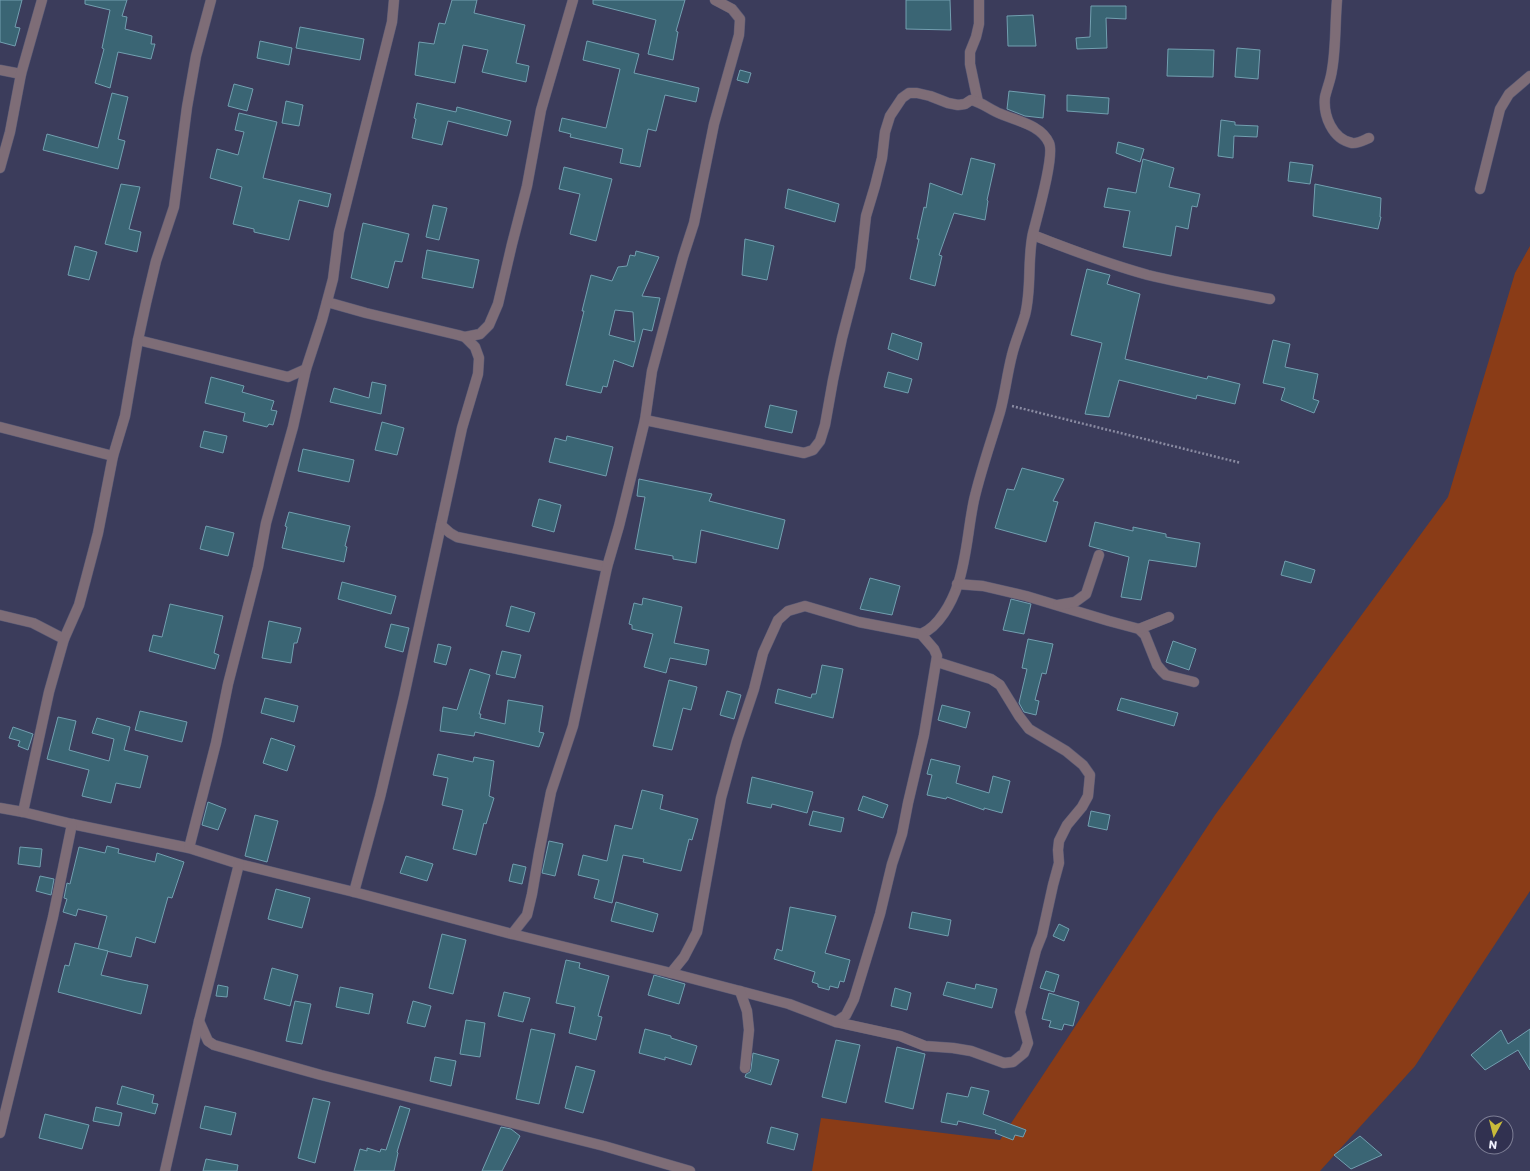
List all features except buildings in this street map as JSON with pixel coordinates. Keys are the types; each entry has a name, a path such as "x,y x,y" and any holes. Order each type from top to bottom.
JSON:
{"street":[{"path":"0,168 10,132 21,74 42,0"},
{"path":"23,812 50,692 64,640 79,605 98,533 113,456 126,416 138,340 156,261 174,207 187,107 196,56 211,0"},
{"path":"189,848 216,743 228,684 258,567 266,523 293,427 306,368 333,279 339,232 392,22 394,0"},
{"path":"327,302 465,337 480,334 489,325 498,304 527,186 541,110 573,0"},
{"path":"512,934 527,915 552,792 573,726 607,567 619,526 645,420 652,371 678,271 694,223 714,124 739,34 740,19 732,9 715,0"},
{"path":"978,102 970,64 970,52 979,24 979,0"},
{"path":"1337,0 1332,72 1325,97 1328,122 1334,133 1341,140 1353,144 1369,138"},
{"path":"0,70 21,74"},
{"path":"1480,189 1500,108 1509,94 1530,76"},
{"path":"645,420 804,453 813,450 820,441 825,425 842,338 860,269 866,216 882,158 885,132 890,116 902,98 909,94 917,93 958,105 964,104 970,100 978,102 1000,114 1017,119 1032,127 1041,133 1050,143 1051,151 1033,235 1029,295 1025,314 1012,354 1002,404 974,500 968,540 958,584 937,624 928,632 921,634 859,622 805,606 788,611 778,620 762,652 754,689 737,740 721,798 697,932 684,957 671,973"},
{"path":"1033,235 1078,253 1148,275 1270,299"},
{"path":"354,892 380,797 404,696 462,428 478,374 479,358 475,347 465,337"},
{"path":"138,340 288,377 300,390"},
{"path":"288,377 306,368"},
{"path":"0,427 113,456"},
{"path":"441,525 457,537 607,567"},
{"path":"1058,605 1075,602 1086,594 1099,555"},
{"path":"958,584 983,586 1026,596 1139,629 1144,634 1157,665 1166,675 1194,682"},
{"path":"0,615 33,623 64,640"},
{"path":"1139,629 1169,617"},
{"path":"836,1022 846,1015 854,999 880,914 892,864 902,834 924,735 937,656 934,649 921,634"},
{"path":"0,808 189,848 239,864 354,892 512,934 789,1004 836,1022 900,1036 925,1046 953,1048 1004,1063 1013,1062 1024,1052 1028,1043 1020,1012 1036,950 1042,935 1059,863 1059,841 1067,825 1082,807 1088,796 1090,775 1083,765 1066,751 1029,729 1000,685 991,678 937,662"},
{"path":"0,1132 53,917 72,824"},
{"path":"165,1171 199,1021 239,864"},
{"path":"740,991 747,1011 749,1030 744,1068"},
{"path":"199,1021 208,1041 214,1045 321,1075 604,1146 690,1171"}],"path":[{"path":"1002,404 1241,464"}],"shaded area":[{"path":"1530,246 1530,891 1415,1066 1320,1171 812,1171 821,1118 1000,1140 1215,815 1448,497 1515,273"}]}
